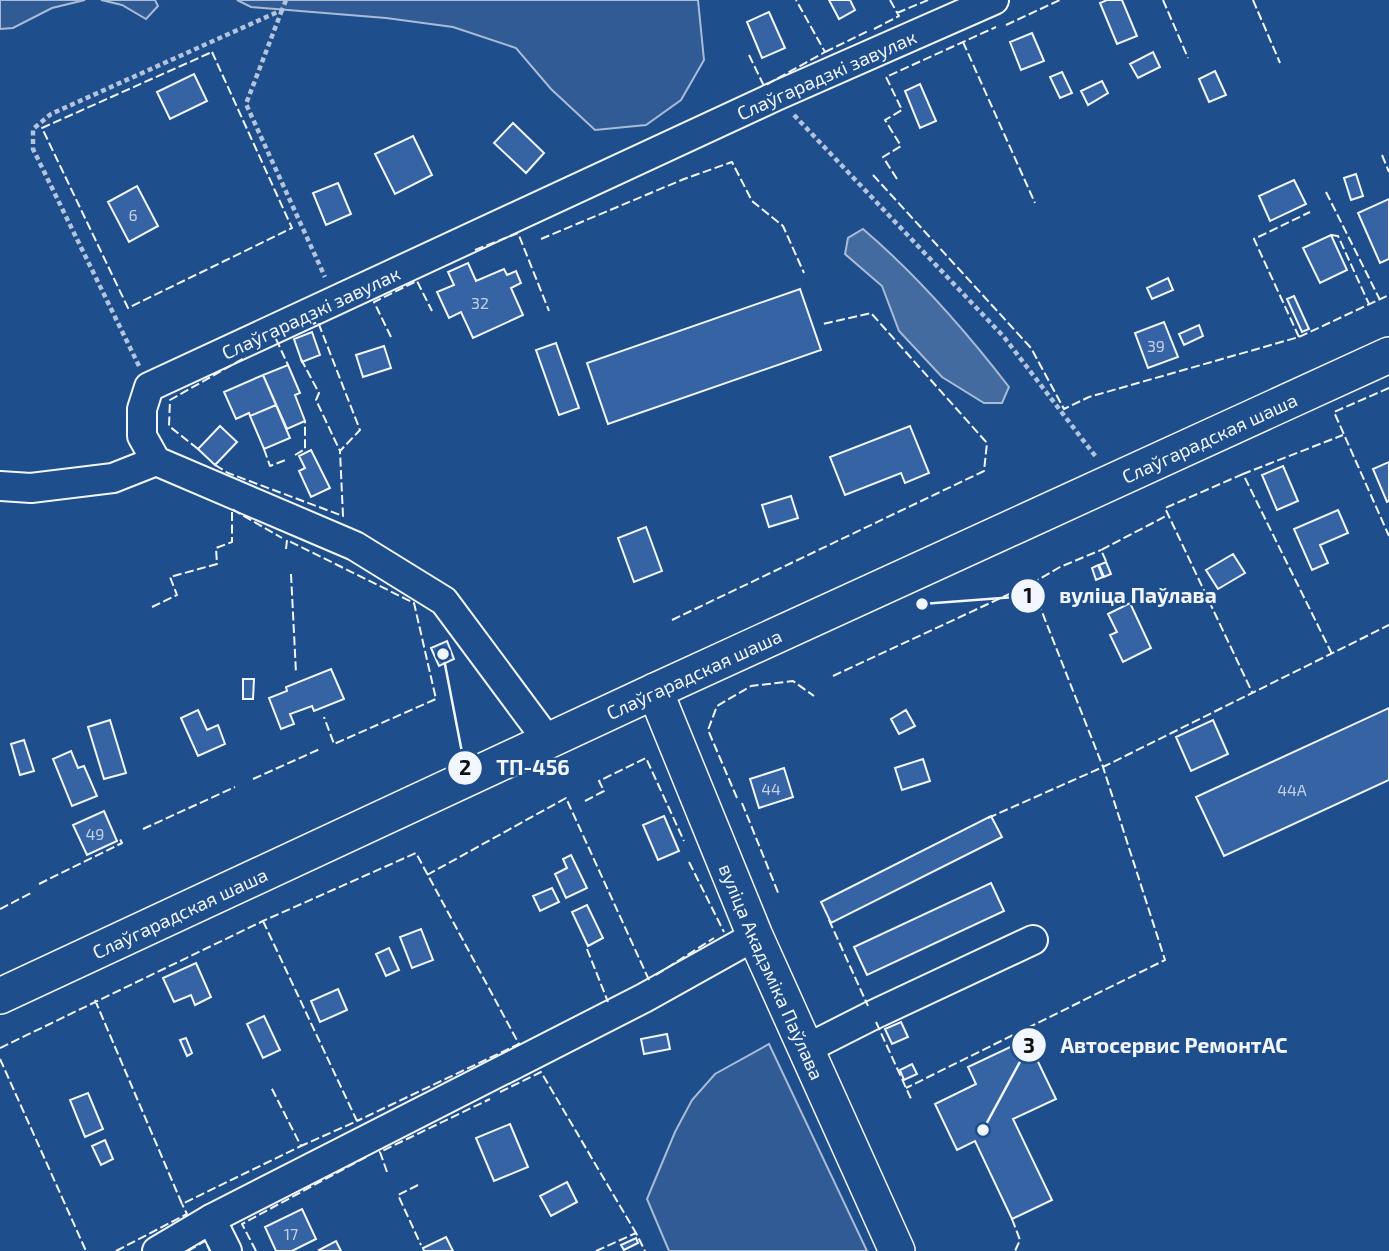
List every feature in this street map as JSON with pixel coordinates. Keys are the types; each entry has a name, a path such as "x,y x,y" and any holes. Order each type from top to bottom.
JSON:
{"main road":[{"name":"Слаўгарадская шаша","path":"0,996 655,691 1389,355"},
{"name":"вуліца Акадэміка Паўлава","path":"655,691 755,936 897,1251"}],"street":[{"name":"Слаўгарадзкі завулак","path":"149,387 776,96 994,0"},
{"path":"149,387 142,409 142,436 156,461 355,546 444,601 548,741"},
{"path":"0,486 31,488 113,478 156,461"},
{"path":"157,1251 211,1219 644,998 755,936"},
{"path":"806,1049 1033,940"},
{"path":"211,1219 227,1251"}],"path":[{"path":"286,0 246,104 335,300"},
{"path":"149,387 33,149 33,129 51,114 282,10"},
{"path":"776,96 1004,337 1101,463"}],"shaded area":[{"path":"0,0 85,0 52,8 13,28 0,29"},
{"path":"101,0 155,0 158,6 146,19 122,5"},
{"path":"237,0 698,0 704,60 681,100 646,125 595,130 551,89 516,48 453,27 386,18 251,7"},
{"path":"863,229 922,285 1009,387 1002,403 984,403 942,377 899,331 882,286 845,254 848,238"},
{"path":"769,1044 867,1251 669,1251 647,1199 675,1132 692,1100 715,1074"}],"building":[{"path":"829,0 850,0 855,10 839,19"},
{"path":"1122,0 1137,36 1117,44 1100,3"},
{"path":"769,12 785,48 762,58 747,22"},
{"path":"1032,33 1044,61 1021,70 1010,42"},
{"path":"1153,52 1160,67 1138,78 1130,64"},
{"path":"1215,71 1226,95 1209,102 1199,79"},
{"path":"1062,72 1072,93 1060,98 1050,77"},
{"path":"194,74 207,101 170,119 157,92"},
{"path":"1102,81 1108,93 1088,105 1081,91"},
{"path":"920,84 936,121 920,128 905,91"},
{"path":"513,123 544,153 526,173 494,143"},
{"path":"413,136 432,175 395,194 375,154"},
{"path":"1356,174 1363,196 1351,200 1344,178"},
{"path":"1294,180 1306,204 1270,221 1259,196"},
{"path":"338,183 351,214 326,225 313,193"},
{"path":"137,186 158,226 129,242 108,202"},
{"path":"1389,199 1389,259 1380,263 1358,213"},
{"path":"1331,235 1347,270 1320,283 1303,248"},
{"path":"468,263 476,281 504,269 507,275 516,271 521,283 511,288 523,315 473,338 461,312 449,318 437,292 454,285 448,272"},
{"path":"1168,278 1173,290 1152,299 1147,288"},
{"path":"800,289 821,350 608,424 587,363"},
{"path":"1294,296 1309,329 1302,332 1287,299"},
{"path":"1164,322 1178,357 1148,368 1135,333"},
{"path":"1199,325 1203,336 1184,345 1179,334"},
{"path":"312,332 320,355 302,362 294,339"},
{"path":"556,343 579,408 559,415 536,350"},
{"path":"384,346 391,368 363,377 356,355"},
{"path":"288,365 300,393 295,395 305,421 287,429 263,375"},
{"path":"263,375 276,405 236,419 224,392"},
{"path":"276,405 290,438 264,449 250,416"},
{"path":"220,426 237,442 215,465 198,449"},
{"path":"910,426 929,473 905,483 901,473 845,495 830,457"},
{"path":"311,450 330,488 311,497 299,471 305,468 299,456"},
{"path":"1389,462 1389,501 1387,502 1373,469"},
{"path":"1283,466 1298,501 1277,510 1262,475"},
{"path":"791,496 798,518 769,527 762,505"},
{"path":"1338,510 1348,533 1320,545 1328,563 1312,570 1294,529"},
{"path":"646,527 662,571 634,582 618,538"},
{"path":"1233,554 1245,573 1218,589 1206,570"},
{"path":"1106,562 1111,574 1104,577 1099,565"},
{"path":"1098,565 1103,577 1096,580 1092,568"},
{"path":"1130,603 1151,648 1123,662 1110,635 1117,632 1108,614"},
{"path":"447,641 454,659 439,666 431,648"},
{"path":"331,669 344,699 314,711 312,706 290,714 294,724 281,729 269,698 287,691 286,687"},
{"path":"243,679 254,679 253,699 243,699"},
{"path":"1389,708 1389,780 1224,856 1196,797"},
{"path":"198,710 207,730 218,725 225,744 198,756 181,718"},
{"path":"906,710 915,726 899,734 891,719"},
{"path":"110,720 126,773 104,779 88,727"},
{"path":"1213,720 1228,754 1191,771 1176,737"},
{"path":"24,740 34,771 20,775 11,744"},
{"path":"71,751 78,768 84,766 97,796 72,806 53,759"},
{"path":"923,759 930,781 902,790 895,768"},
{"path":"784,768 793,797 759,808 750,779"},
{"path":"104,811 117,841 87,855 73,825"},
{"path":"664,816 679,851 658,860 643,825"},
{"path":"991,816 1002,837 831,923 821,902"},
{"path":"571,855 587,888 566,898 555,874 567,868 563,859"},
{"path":"991,883 1004,911 867,975 854,947"},
{"path":"552,888 559,902 540,911 533,896"},
{"path":"587,905 603,938 588,946 572,912"},
{"path":"421,929 433,960 412,968 400,937"},
{"path":"389,948 399,970 386,976 376,954"},
{"path":"196,963 211,997 195,1005 191,995 174,1002 163,978"},
{"path":"338,989 347,1010 320,1022 311,1001"},
{"path":"264,1016 280,1050 263,1058 247,1024"},
{"path":"901,1022 908,1037 892,1044 885,1029"},
{"path":"667,1034 670,1049 644,1054 641,1039"},
{"path":"186,1038 192,1053 187,1056 180,1040"},
{"path":"1027,1039 1056,1099 1013,1119 1052,1200 1012,1219 975,1141 957,1150 935,1104 976,1084 968,1067"},
{"path":"912,1064 917,1074 904,1080 900,1070"},
{"path":"88,1093 103,1129 85,1137 70,1100"},
{"path":"510,1124 528,1167 494,1181 476,1138"},
{"path":"105,1140 113,1159 101,1165 92,1146"},
{"path":"567,1182 577,1202 551,1216 540,1196"},
{"path":"302,1209 316,1239 292,1251 276,1251 265,1227"},
{"path":"446,1237 453,1251 424,1251 423,1248"},
{"path":"636,1238 638,1243 624,1250 621,1245"},
{"path":"336,1241 341,1251 319,1250"}],"fence":[{"path":"749,55 764,86 825,52 796,0"},
{"path":"874,29 899,16 890,0"},
{"path":"897,13 928,0"},
{"path":"1006,25 1060,0"},
{"path":"1163,0 1188,58"},
{"path":"1253,0 1280,63"},
{"path":"897,179 883,157 901,146 885,120 902,110 886,77 996,27"},
{"path":"825,52 868,31"},
{"path":"963,42 1035,203"},
{"path":"212,52 292,228 128,308 42,128 212,52"},
{"path":"1382,155 1389,172"},
{"path":"541,239 684,179 732,162 752,201 783,226 804,273"},
{"path":"873,175 1031,348 1064,409 1089,397 1299,337 1389,295"},
{"path":"1326,192 1380,300"},
{"path":"1299,337 1254,239 1310,212"},
{"path":"475,250 518,233 549,311"},
{"path":"1331,235 1338,236 1369,304"},
{"path":"391,337 374,302 417,281 432,311"},
{"path":"672,620 984,471 987,443 871,313 823,324"},
{"path":"215,465 228,473 343,516 340,451 360,430 318,322 313,324"},
{"path":"276,339 288,365"},
{"path":"198,449 169,426 170,400 246,357"},
{"path":"301,359 319,393 316,400 340,451"},
{"path":"1389,388 1334,412 1389,536"},
{"path":"295,455 305,449 305,421"},
{"path":"1332,654 1243,474 1343,435"},
{"path":"264,449 270,466 288,459"},
{"path":"1243,474 1165,508 1252,692"},
{"path":"152,607 177,595 170,577 217,564 216,548 232,542 232,509 282,538"},
{"path":"1106,561 1101,550 1168,515"},
{"path":"286,549 287,540 414,603 436,699 334,744 324,717"},
{"path":"1031,584 1060,567 1101,550"},
{"path":"291,574 296,673"},
{"path":"833,676 1031,584 1103,767 1165,960 906,1088"},
{"path":"988,818 1103,767 1389,625"},
{"path":"737,798 708,730 717,706 751,686 793,681 814,696"},
{"path":"253,779 320,749"},
{"path":"585,801 604,791 599,781 646,758 684,841"},
{"path":"143,829 235,787"},
{"path":"427,875 566,798 649,980"},
{"path":"742,803 779,895"},
{"path":"39,884 122,843 120,839"},
{"path":"0,1048 263,921 416,853 519,1044 357,1121"},
{"path":"689,862 724,932"},
{"path":"0,909 33,892"},
{"path":"829,920 868,1006"},
{"path":"263,921 357,1121 301,1146 271,1087"},
{"path":"656,975 714,938"},
{"path":"587,949 608,1002"},
{"path":"95,1000 182,1204 301,1146"},
{"path":"876,1022 912,1101"},
{"path":"0,1059 86,1251"},
{"path":"500,1092 541,1072 636,1233"},
{"path":"387,1172 380,1152 490,1099"},
{"path":"256,1251 242,1224 366,1157"},
{"path":"418,1185 398,1195 421,1245"},
{"path":"116,1251 187,1214 182,1204"},
{"path":"1012,1219 1020,1240 1015,1251"},
{"path":"596,1251 636,1233 645,1251"},
{"path":"188,1251 205,1241 210,1251"}],"place":[{"name":"вуліца Паўлава","path":"922,604"},
{"name":"ТП-456","path":"443,654"},
{"name":"Автосервис РемонтАС","path":"983,1130"}]}
